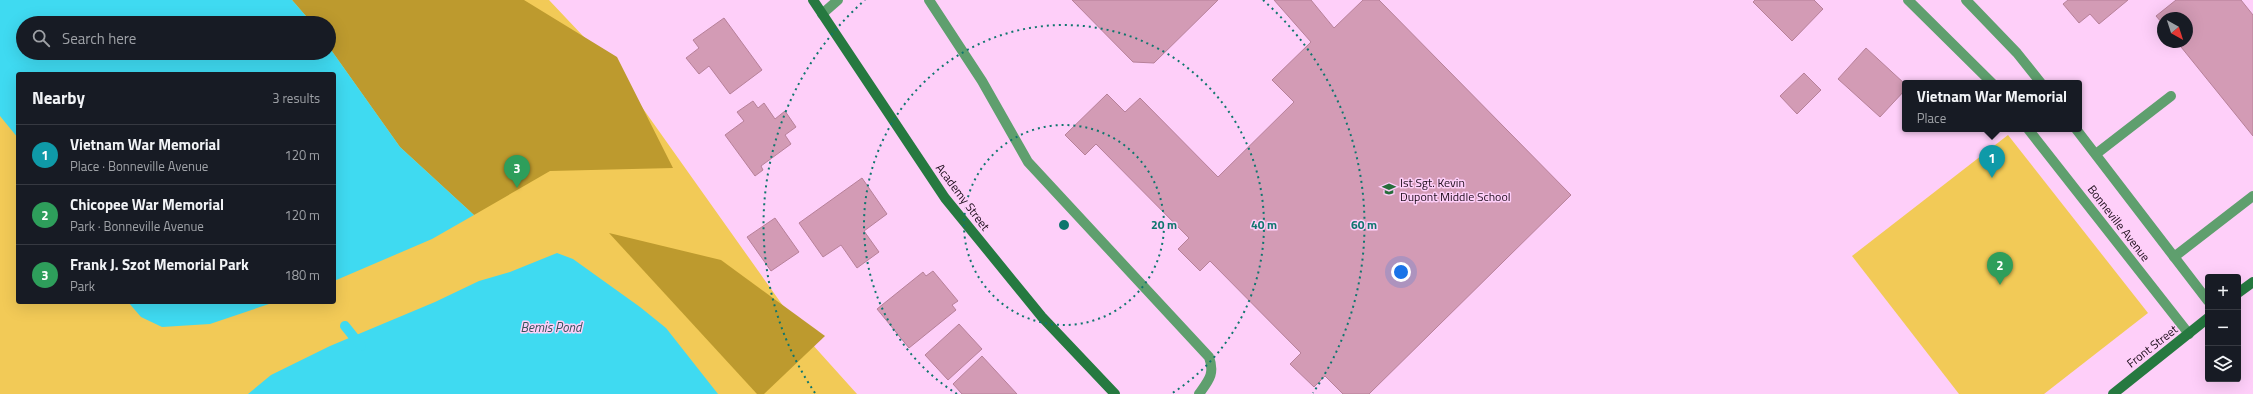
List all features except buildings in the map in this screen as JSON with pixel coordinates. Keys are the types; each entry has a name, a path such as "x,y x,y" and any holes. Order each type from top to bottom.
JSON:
{"street":[{"name":"Academy Street","path":"812,0 945,198 1042,316 1115,394"},
{"path":"822,14 838,0"},
{"path":"929,0 982,82 1028,162 1208,357 1213,367 1210,379 1199,394"},
{"path":"1908,0 1989,80"},
{"path":"1966,0 2017,53 2039,80"},
{"path":"2096,154 2171,96"},
{"name":"Bonneville Avenue","path":"2030,132 2189,334"},
{"name":"Bonneville Avenue","path":"2078,132 2205,297"},
{"path":"2174,257 2253,196"},
{"path":"2241,292 2253,282"},
{"name":"Front Street","path":"2113,394 2205,321"}],"shaded area":[{"path":"0,0 549,0 617,72 803,334 857,394 0,394"},
{"path":"292,0 524,0 617,57 673,168 550,171 474,215 400,147 336,57 336,16 306,16"},
{"path":"2008,135 2148,313 2044,394 1959,394 1852,256"},
{"path":"609,233 721,260 825,336 764,394 757,394"}],"water":[{"path":"0,0 292,0 306,16 16,16 16,60 336,60 336,57 400,147 474,215 432,239 336,280 336,72 16,72 16,136 0,116"},
{"name":"Bemis Pond","path":"557,253 573,259 640,307 666,328 718,394 248,394 271,375 330,346 435,302 479,281 510,272"},
{"path":"130,304 269,304 210,324 162,327 141,317"}],"waterway":[{"path":"345,326 361,346"}],"place":[{"name":"Vietnam War Memorial","path":"1992,178"},
{"name":"Frank J. Szot Memorial Park","path":"517,188"},
{"name":"Ist Sgt. Kevin Dupont Middle School","path":"1389,189"},
{"name":"Chicopee War Memorial","path":"2000,285"}]}
